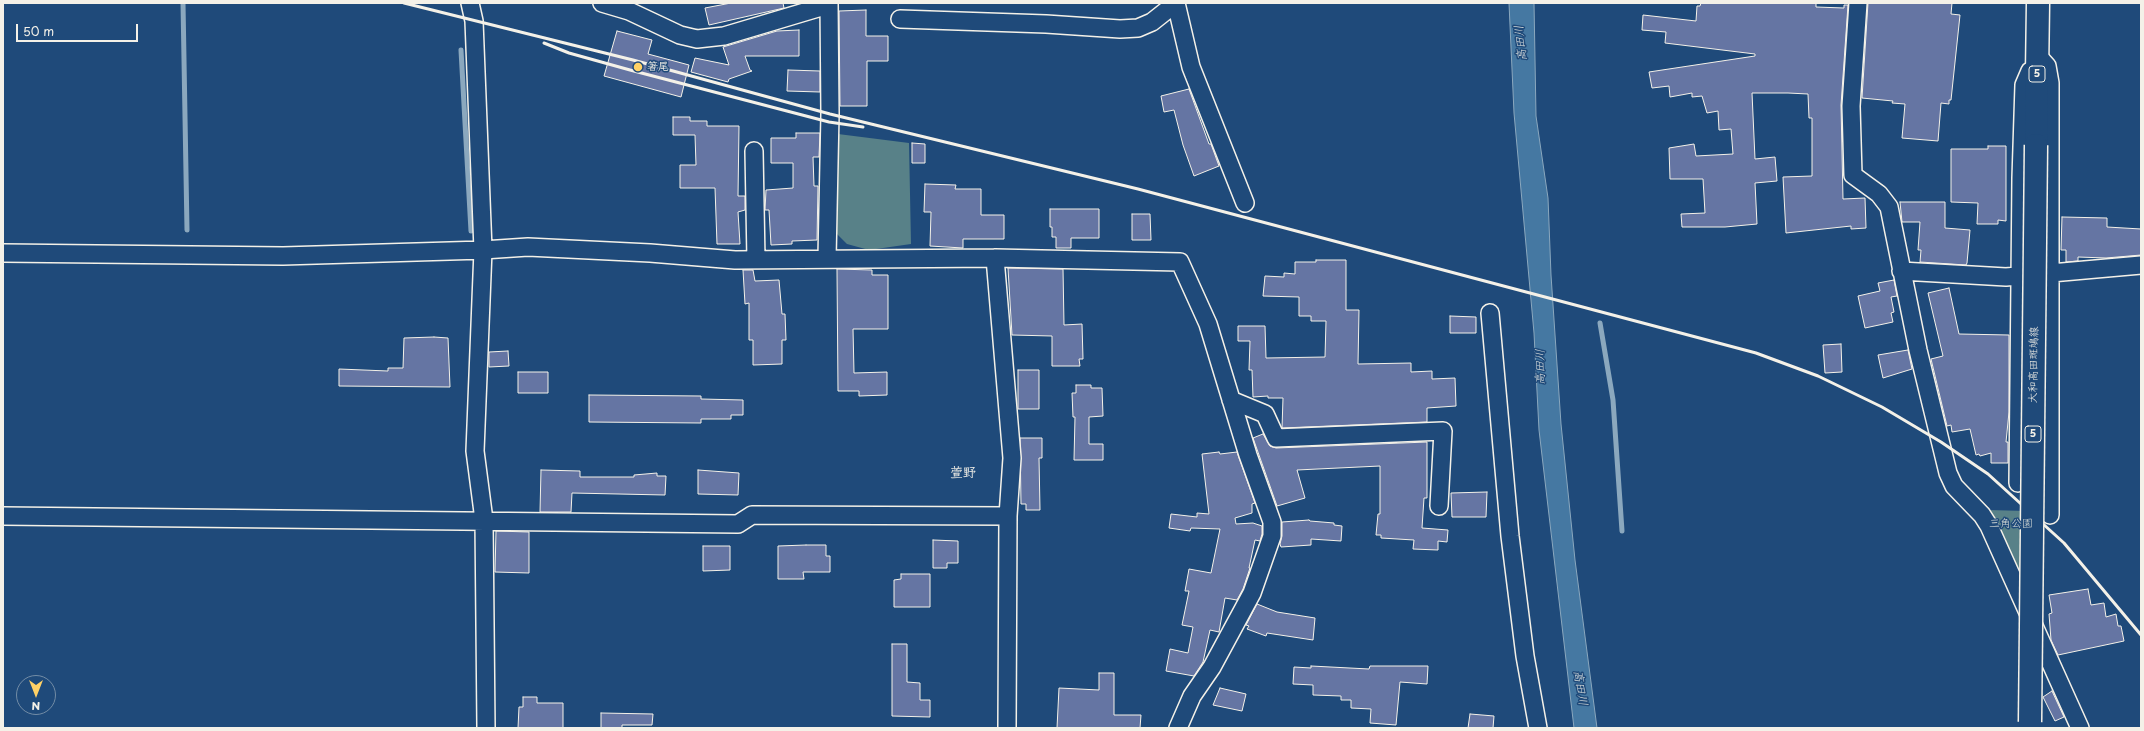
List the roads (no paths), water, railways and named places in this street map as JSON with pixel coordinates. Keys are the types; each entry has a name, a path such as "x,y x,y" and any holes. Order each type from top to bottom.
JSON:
{"main road":[{"name":"大和高田斑鳩線","path":"2030,725 2038,3"}],"street":[{"path":"470,3 474,21 483,250 476,451 484,520 486,728"},
{"path":"602,3 628,11 680,35 697,39 724,36 828,4 830,114 827,258"},
{"path":"900,19 1046,24 1120,29 1138,28 1152,22 1176,3 1193,74 1245,204"},
{"path":"1858,3 1851,106 1853,175 1885,199 1889,207 1901,271 1948,473 1954,486 1982,515 1989,526 2080,728"},
{"path":"2018,483 2021,178 2024,85 2030,71 2037,61 2047,66 2050,83 2050,515"},
{"path":"754,151 756,260"},
{"path":"3,253 283,256 483,250 528,247 756,260 827,258 994,258 1180,262 1208,324 1231,400 1272,522 1272,536 1252,592 1212,667 1192,696 1178,728"},
{"path":"994,258 1012,458 1008,516 1007,728"},
{"path":"1901,271 1991,278 2141,265"},
{"path":"1490,313 1510,536 1525,656 1538,728"},
{"path":"1231,400 1265,414 1276,438 1443,431 1439,506"},
{"path":"2019,452 2050,453"},
{"path":"3,516 484,520 738,524 752,515 1008,516"}],"water":[{"name":"高田川","path":"1509,3 1534,3 1536,116 1548,198 1551,275 1561,424 1575,560 1597,728 1574,728 1539,430 1534,333 1514,113"}],"waterway":[{"path":"183,3 187,230"},
{"path":"461,50 471,231"},
{"path":"1600,323 1613,400 1622,531"}],"railway":[{"path":"404,3 633,60 830,114 1138,189 1756,353 1818,376 1882,407 1941,442 1988,474 2064,543 2141,635"},
{"path":"544,43 569,53 630,70 829,122 863,127"}],"place":[{"name":"箸尾","path":"638,67"}],"district":[{"name":"萱野","path":"963,473"}],"park label":[{"name":"三角公園","path":"2011,524"}]}
